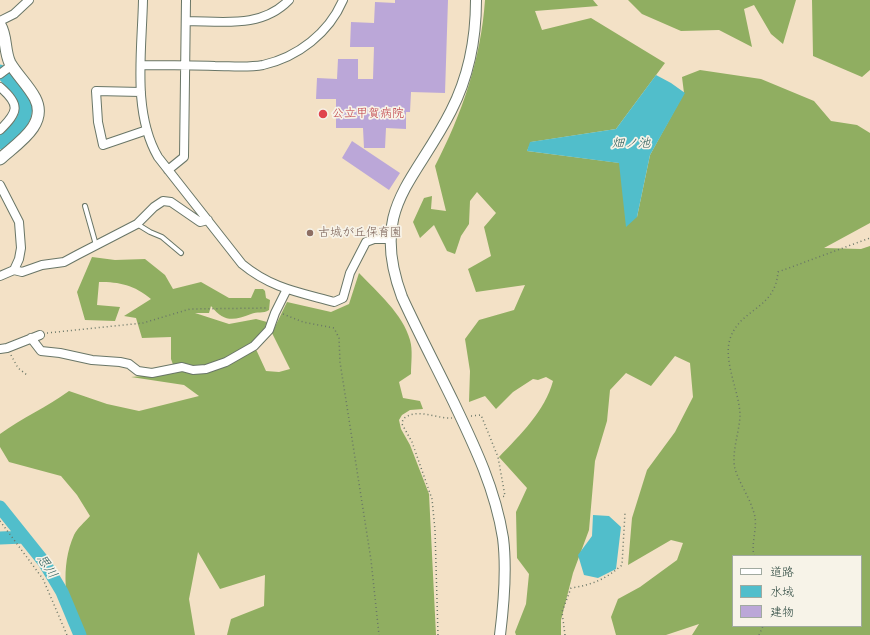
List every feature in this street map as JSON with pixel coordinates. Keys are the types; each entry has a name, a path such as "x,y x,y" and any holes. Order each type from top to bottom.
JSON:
{"main road":[{"path":"0,25 6,69 35,98 38,109 38,115 28,135 0,159"}],"street":[{"path":"0,21 14,14 29,0"},
{"path":"142,0 140,92 143,118 154,151 242,264 264,280 287,290 334,302 343,298 350,273 366,242 374,239 390,239"},
{"path":"168,170 184,157 186,0"},
{"path":"186,21 251,21 272,14 289,0"},
{"path":"141,65 247,67 278,60 304,47 320,34 334,16 343,0"},
{"path":"476,0 475,34 470,61 464,81 451,111 400,197 391,222 390,239 393,270 402,297 466,428 489,480 495,500 503,539 505,573 500,635"},
{"path":"0,87 13,99 15,105 12,118 0,130"},
{"path":"140,92 96,91 98,122 103,145 147,130"},
{"path":"0,185 19,222 21,248 19,259 14,270"},
{"path":"0,276 14,270 22,272 42,265 64,262 138,224 159,202 166,201 200,222 208,220"},
{"path":"31,338 41,351 66,354 92,360 120,362 129,364 138,371 152,373 182,367 193,370 206,369 226,362 254,346 270,330 276,311 287,290"},
{"path":"3,348 40,335"}],"lane":[{"path":"84,206 96,245"},
{"path":"138,224 150,232 162,237 181,253"}],"path":[{"path":"754,555 755,518 750,500 735,467 740,415 730,365 730,339 742,319 773,293 777,285 778,272 870,238"},
{"path":"40,335 53,332 143,323 190,308 269,308 303,322 334,328 339,338 340,362 371,560 379,635"},
{"path":"3,348 18,368 27,375"},
{"path":"438,635 435,530 432,499 412,442 402,424 403,419 408,414 418,413 441,419 453,418"},
{"path":"471,416 481,416 498,457 505,496 495,500"},
{"path":"564,635 562,612 571,588 590,585 610,576 622,565 625,513"},
{"path":"0,521 43,579 67,635"}],"green space":[{"path":"485,0 593,0 598,6 535,11 542,30 591,18 665,63 616,129 531,142 527,151 620,163 637,217 650,155 684,93 682,77 700,70 761,79 814,101 831,121 857,125 870,133 870,223 824,248 861,249 870,246 870,635 692,635 699,624 666,635 616,635 611,617 618,599 640,587 677,560 683,543 671,540 628,565 632,518 647,470 675,432 693,397 690,363 675,356 651,386 626,373 610,390 607,421 595,461 589,530 573,573 561,620 561,635 516,635 515,632 526,604 529,574 517,558 516,512 527,488 499,457 531,422 544,402 553,381 546,377 538,380 533,379 513,392 496,409 485,396 469,402 470,371 465,339 479,320 514,310 525,285 476,292 468,269 491,256 484,227 496,213 477,192 470,201 469,224 461,236 455,254 447,251 434,225 420,238 413,222 424,198 432,196 431,209 446,211 435,166 462,106 475,65"},
{"path":"628,0 796,0 783,44 771,34 754,5 744,9 752,47 719,30 681,31 642,14"},
{"path":"812,0 870,0 870,70 862,77 813,56"},
{"path":"92,257 115,260 145,259 165,275 173,289 201,282 229,298 251,298 255,289 263,289 265,291 266,298 270,300 269,310 267,311 253,313 234,319 229,319 220,315 211,306 209,313 195,313 229,324 256,319 267,322 263,332 254,345 266,371 279,372 290,369 272,333 287,302 331,312 349,304 359,273 389,304 396,312 407,330 411,344 411,374 399,382 403,398 420,401 423,409 410,410 402,415 399,420 401,429 410,445 429,494 436,635 227,635 231,619 264,606 265,575 220,589 198,552 189,599 195,635 77,635 67,598 67,559 75,532 90,516 77,495 61,476 9,462 0,447 0,434 69,391 107,404 139,411 199,396 184,385 131,377 176,373 171,359 171,337 142,338 136,318 124,316 151,299 139,290 126,285 99,282 97,305 120,307 115,321 85,320 77,292"}],"water":[{"name":"畑ノ池","path":"656,75 685,93 650,155 637,217 626,227 619,163 527,151 530,142 616,129"},
{"path":"593,515 609,516 621,527 616,569 598,578 584,575 578,555 592,536"}],"building":[{"name":"公立甲賀病院","path":"395,0 448,0 445,93 411,92 410,112 406,112 406,129 386,128 385,148 364,148 363,128 336,128 336,99 316,99 317,78 337,79 338,59 358,59 358,79 373,79 374,47 350,47 351,22 374,23 375,2 395,3"},
{"path":"352,141 400,173 389,190 342,158"}],"waterway":[{"name":"思川","path":"0,71 18,91 26,108 25,116 20,124 0,143"},
{"name":"思川","path":"0,507 44,562 62,592 80,635"},
{"path":"0,538 24,537"}],"place":[{"name":"公立甲賀病院","path":"323,114"},
{"name":"古城が丘保育園","path":"310,233"}]}
